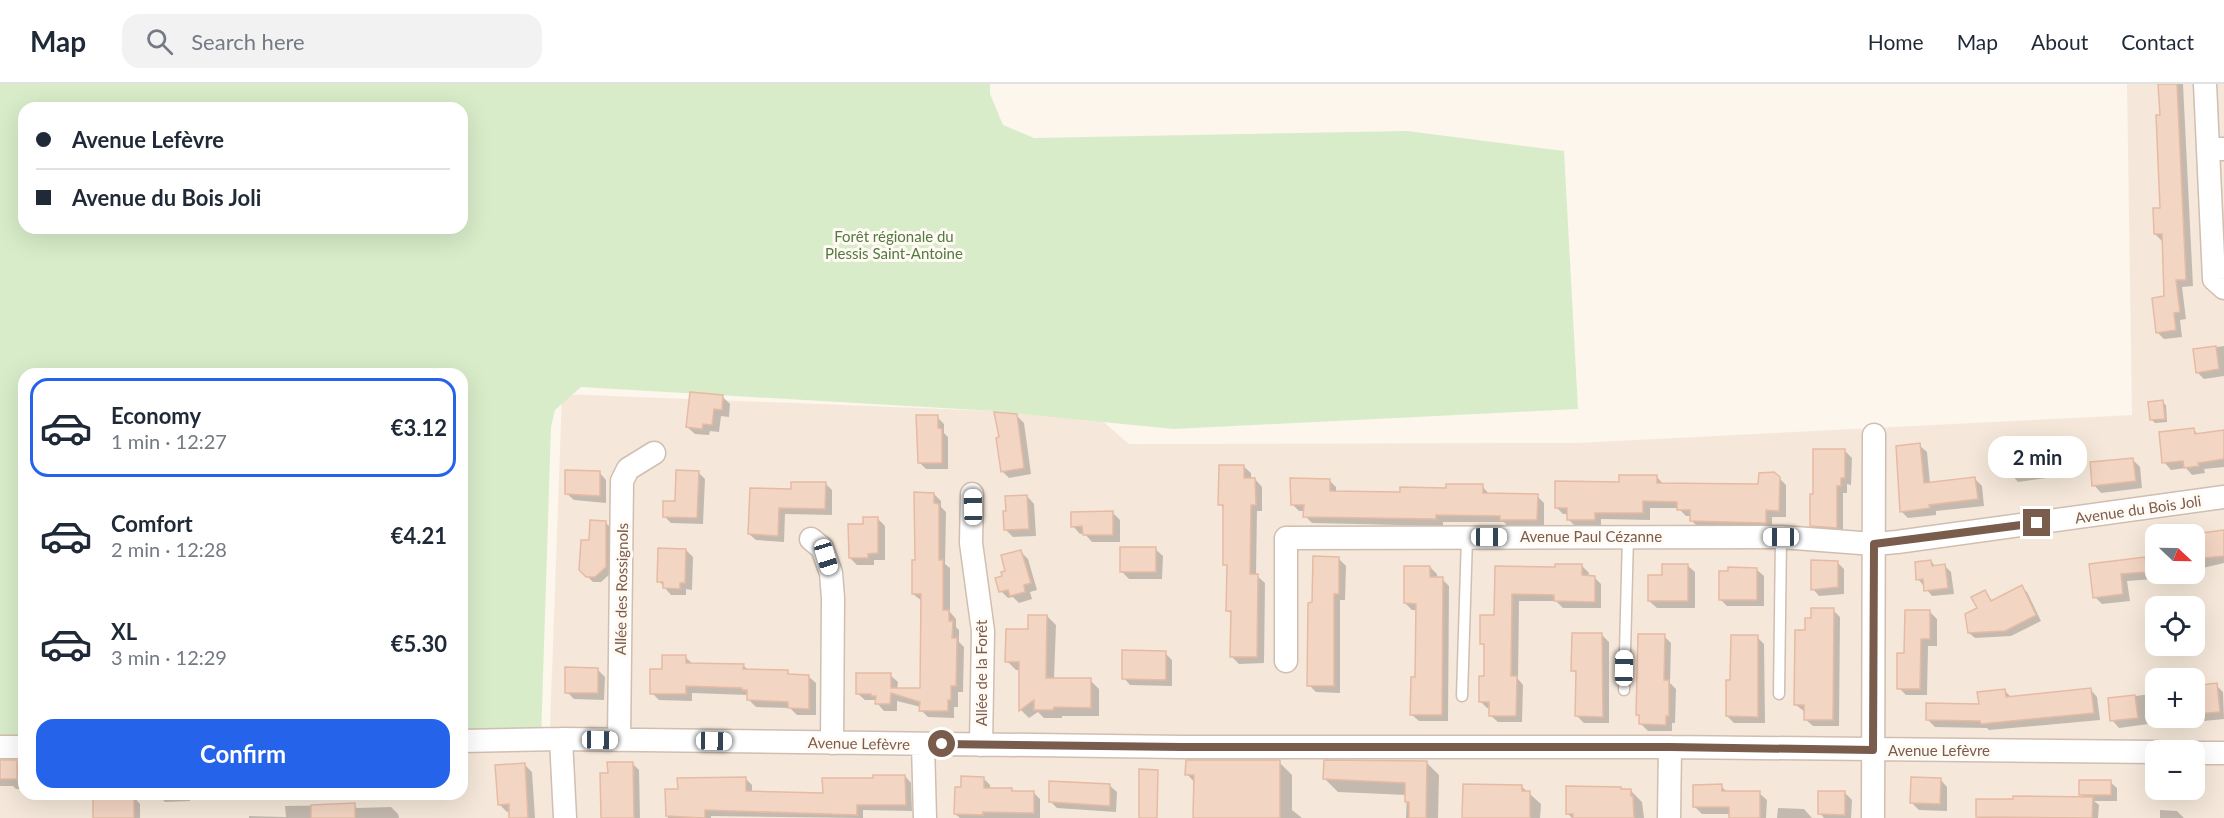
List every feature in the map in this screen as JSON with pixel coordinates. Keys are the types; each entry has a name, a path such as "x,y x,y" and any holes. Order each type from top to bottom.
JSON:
{"street":[{"path":"2205,84 2216,149 2214,279 2224,288"},
{"path":"1873,818 1874,435"},
{"name":"Allée des Rossignols","path":"619,740 622,481 628,469 654,453"},
{"name":"Allée de la Forêt","path":"972,494 971,543 983,631 981,745"},
{"name":"Avenue du Bois Joli","path":"1874,544 2224,497"},
{"name":"Avenue Paul Cézanne","path":"1286,661 1286,538 1781,537 1874,544"},
{"path":"811,539 822,548 831,573 833,598 832,743"},
{"path":"561,739 566,818"},
{"name":"Avenue Lefèvre","path":"468,741 561,739 1182,747 1670,747 2145,752"},
{"path":"923,744 925,818"},
{"path":"0,747 18,747"},
{"path":"1669,818 1670,747"},
{"path":"2205,753 2224,753"}],"lane":[{"path":"1624,690 1628,536"},
{"path":"1462,696 1467,537"},
{"path":"1779,694 1781,537"}],"shaded area":[{"path":"2127,84 2224,84 2224,818 0,818 0,733 18,732 18,800 468,800 468,728 550,727 562,394 994,411 1100,419 1129,444 1577,443 2132,415"}],"green space":[{"name":"Forêt régionale du Plessis Saint-Antoine","path":"0,84 990,84 990,94 1003,125 1034,138 1407,131 1564,151 1578,409 1173,429 994,411 581,387 555,410 551,427 541,739 468,739 468,368 18,368 18,737 0,737"}],"building":[{"path":"2158,84 2177,84 2186,280 2176,280 2180,312 2174,313 2176,330 2156,333 2152,298 2164,296 2162,234 2154,234 2153,208 2160,208 2156,115 2160,115"},
{"path":"2216,346 2219,369 2196,373 2193,349"},
{"path":"690,392 723,395 722,410 714,409 712,425 703,424 702,429 686,427"},
{"path":"2163,400 2165,419 2150,420 2148,402"},
{"path":"994,412 1017,414 1024,468 1001,472 996,438 999,437"},
{"path":"916,415 938,415 938,428 942,429 942,463 918,463"},
{"path":"2194,428 2195,434 2224,430 2224,459 2198,463 2199,466 2184,468 2183,461 2162,463 2159,432"},
{"path":"1920,443 1924,483 1975,477 1978,499 1929,505 1930,508 1900,512 1896,446"},
{"path":"2037,446 2040,472 2009,475 2006,449"},
{"path":"1813,449 1845,449 1845,478 1841,478 1841,486 1837,486 1837,528 1810,526"},
{"path":"2133,458 2136,481 2092,486 2090,462"},
{"path":"1219,465 1244,465 1244,478 1255,478 1256,505 1251,505 1250,574 1258,574 1257,657 1230,657 1231,611 1226,611 1227,565 1223,565 1223,505 1218,505"},
{"path":"565,470 600,471 600,496 565,494"},
{"path":"676,470 699,471 697,518 663,517 663,501 675,501"},
{"path":"1774,472 1780,477 1779,511 1766,510 1766,523 1690,521 1690,510 1677,510 1677,502 1643,501 1643,513 1595,513 1595,520 1567,520 1567,508 1555,508 1555,481 1619,482 1619,475 1657,475 1657,483 1758,484 1759,473"},
{"path":"1290,478 1330,479 1330,491 1400,492 1400,487 1446,488 1446,484 1483,484 1483,493 1538,494 1537,520 1500,520 1500,516 1436,515 1436,519 1303,517 1304,505 1291,505"},
{"path":"791,482 826,482 825,509 779,508 778,536 748,534 750,488 791,489"},
{"path":"914,492 934,493 934,503 939,504 939,560 943,560 943,610 949,610 949,621 953,621 952,638 957,638 956,686 951,686 948,711 919,711 920,702 891,693 890,704 875,704 876,696 871,696 871,694 856,694 856,673 891,673 891,688 920,688 921,594 912,594 912,560 915,560"},
{"path":"1027,495 1029,529 1004,530 1005,496"},
{"path":"1113,511 1113,535 1083,535 1082,526 1071,527 1071,512"},
{"path":"863,517 878,517 878,553 868,554 868,558 849,558 848,524 863,524"},
{"path":"590,520 606,521 606,567 595,577 586,577 579,570 581,540 589,540"},
{"path":"2224,530 2224,556 2205,558 2205,533"},
{"path":"1120,547 1156,547 1156,572 1120,572"},
{"path":"658,548 686,549 685,583 680,583 680,589 663,588 663,582 657,582"},
{"path":"1021,550 1031,583 1024,585 1025,592 1010,596 1008,590 999,592 995,578 1002,576 1001,572 1005,571 1001,555"},
{"path":"1313,556 1339,557 1339,594 1334,594 1334,686 1307,686 1308,603 1312,602"},
{"path":"2145,557 2145,572 2121,574 2123,594 2093,598 2089,564"},
{"path":"1811,560 1838,561 1838,587 1811,590"},
{"path":"1931,560 1932,566 1945,564 1948,588 1924,591 1923,579 1916,580 1915,562"},
{"path":"1555,564 1582,564 1582,575 1595,576 1595,602 1554,601 1554,595 1512,594 1511,676 1517,676 1516,716 1489,716 1489,702 1479,702 1479,676 1484,676 1484,644 1480,644 1480,615 1494,615 1495,566 1555,567"},
{"path":"1662,564 1688,564 1688,601 1648,601 1648,575 1662,575"},
{"path":"1404,566 1430,566 1430,577 1443,577 1442,715 1410,715 1411,677 1415,677 1416,604 1404,603"},
{"path":"1728,567 1757,568 1757,600 1719,600 1719,571 1728,571"},
{"path":"2022,585 2036,615 2005,631 1968,633 1965,614 1977,608 1971,597 1985,590 1991,601"},
{"path":"1811,608 1834,608 1833,720 1804,720 1804,705 1794,705 1795,630 1805,630 1805,618 1811,618"},
{"path":"1905,610 1930,610 1930,639 1921,639 1920,689 1897,689 1897,653 1904,653"},
{"path":"1028,615 1047,615 1046,678 1091,678 1091,708 1054,707 1053,710 1034,710 1034,700 1019,711 1019,662 1005,662 1006,629 1028,629"},
{"path":"1572,633 1602,633 1603,717 1575,716 1576,671 1571,671"},
{"path":"1638,634 1665,634 1664,680 1669,680 1669,716 1666,716 1666,725 1639,724 1639,715 1636,715"},
{"path":"1731,635 1758,635 1758,717 1726,716 1726,680 1730,680"},
{"path":"1122,650 1166,651 1166,680 1122,679"},
{"path":"662,655 686,655 686,663 744,664 743,669 788,670 788,674 809,675 809,709 788,708 788,702 747,700 747,690 742,690 742,688 686,686 686,694 650,694 650,669 662,669"},
{"path":"565,667 598,668 598,693 565,693"},
{"path":"2217,683 2220,712 2205,713 2205,685"},
{"path":"2091,688 2094,713 1981,724 1980,721 1926,720 1926,703 1979,704 1977,692 2005,689 2006,697"},
{"path":"2135,695 2138,718 2110,721 2108,698"},
{"path":"0,760 17,760 17,779 0,779"},
{"path":"1186,760 1280,760 1280,818 1193,818 1194,775 1185,775"},
{"path":"1324,760 1427,761 1426,818 1409,818 1409,802 1405,802 1405,783 1323,779"},
{"path":"607,762 633,762 634,818 601,818 600,773 608,773"},
{"path":"525,763 528,818 509,818 509,804 498,805 495,765"},
{"path":"1139,769 1158,770 1157,818 1139,818"},
{"path":"873,775 905,775 906,805 857,805 857,815 705,810 705,818 666,816 665,789 678,789 677,778 746,777 746,791 823,793 822,778 873,778"},
{"path":"961,776 984,777 984,788 1034,791 1034,813 954,814 955,787 961,787"},
{"path":"1911,777 1941,778 1940,804 1910,803"},
{"path":"2079,780 2111,780 2111,795 2079,795"},
{"path":"1049,781 1110,784 1110,806 1049,802"},
{"path":"1463,784 1522,785 1522,791 1530,791 1530,818 1462,818"},
{"path":"1722,784 1722,791 1760,791 1760,818 1729,818 1729,807 1693,807 1693,785"},
{"path":"1566,786 1631,789 1634,818 1573,818 1573,814 1566,814"},
{"path":"1818,791 1845,791 1845,815 1818,814"},
{"path":"2013,796 2093,797 2092,818 1976,817 1976,799 2013,799"},
{"path":"93,800 134,800 134,818 93,818"},
{"path":"355,803 355,818 311,818 311,805"}],"route":[{"path":"942,744 1873,750 1874,544 2037,523"}]}
